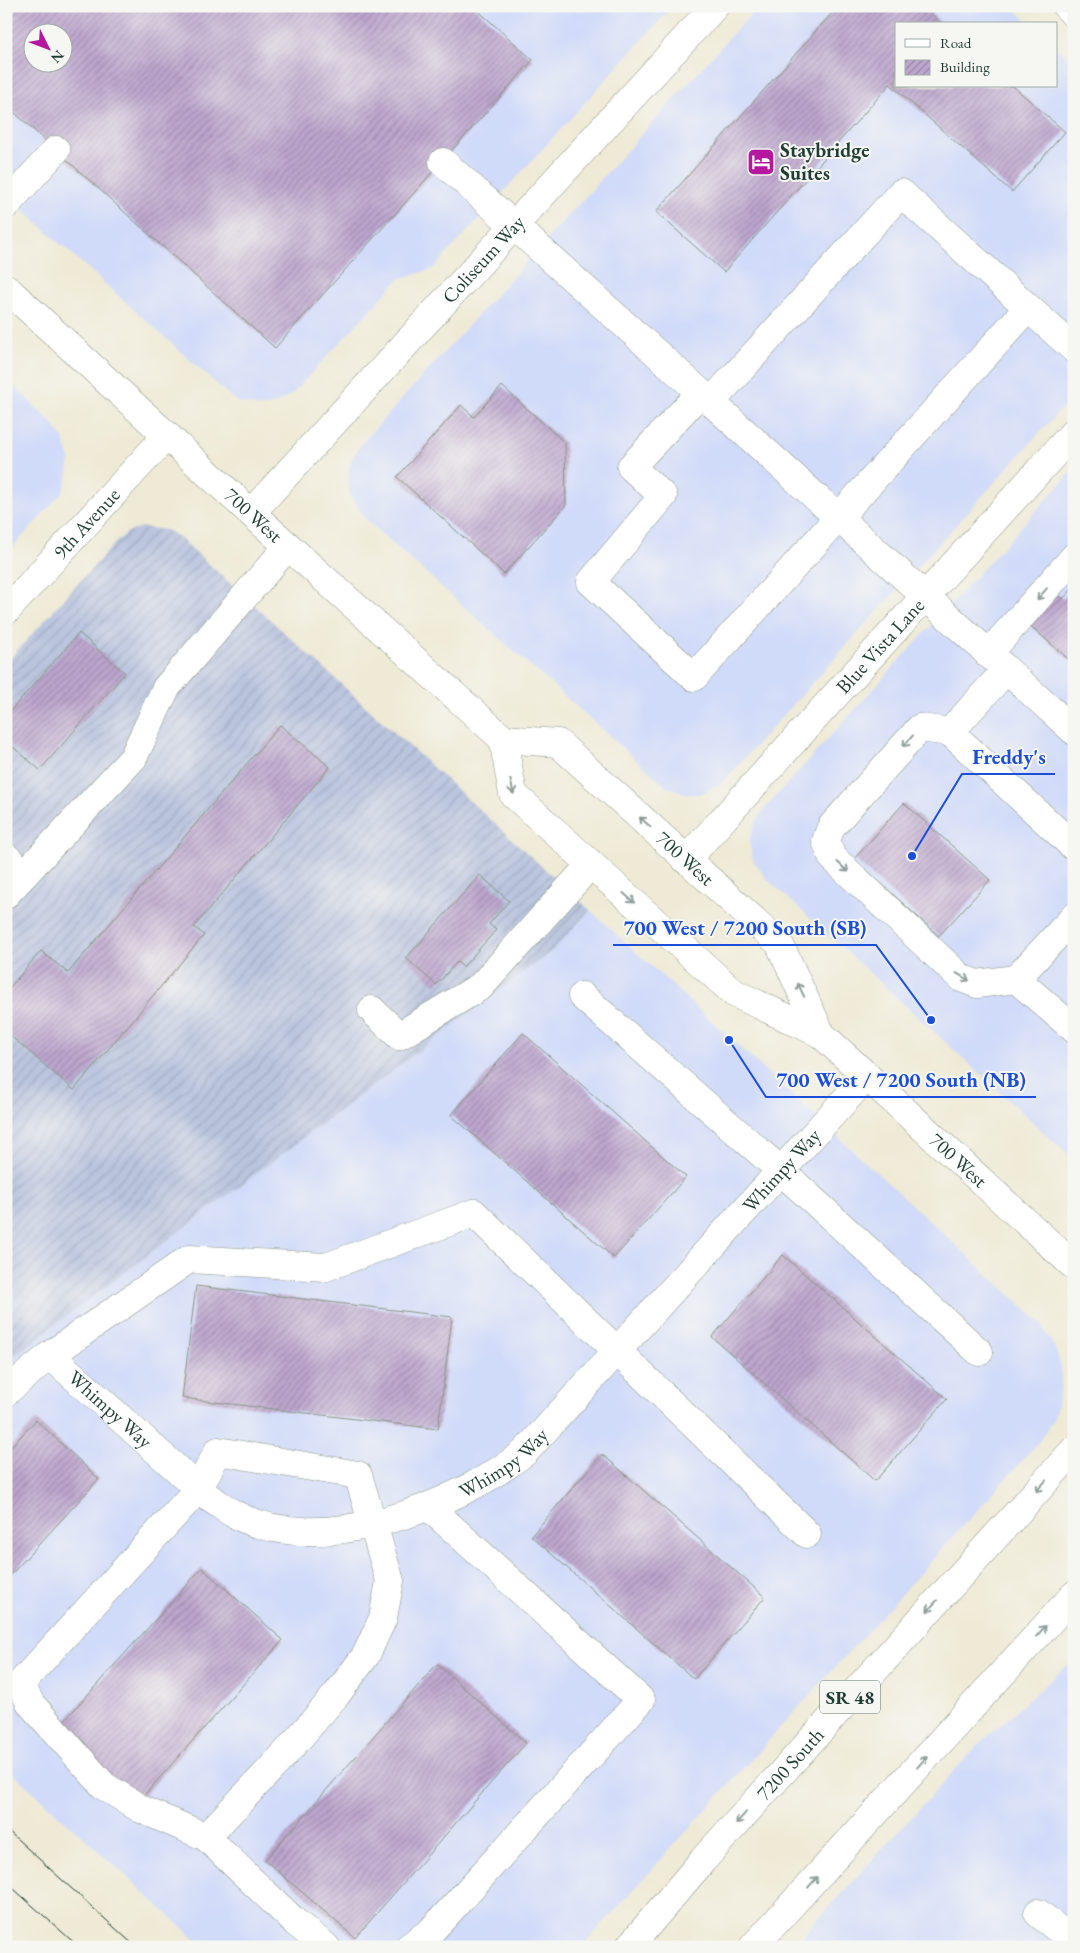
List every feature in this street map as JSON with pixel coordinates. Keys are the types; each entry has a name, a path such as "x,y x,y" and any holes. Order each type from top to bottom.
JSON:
{"main road":[{"name":"Coliseum Way","path":"251,513 715,6"},
{"path":"1066,6 1074,14"},
{"path":"6,205 56,150"},
{"path":"443,162 1074,731"},
{"path":"1028,308 694,677 591,582 664,496 631,467 705,397 901,193 1074,348"},
{"name":"700 West","path":"6,288 251,513 503,739 558,743 779,943 821,1034"},
{"name":"Blue Vista Lane","path":"686,860 1074,432"},
{"name":"9th Avenue","path":"6,610 167,435"},
{"path":"6,894 16,866 133,758 166,688 288,546"},
{"path":"950,732 997,662 1074,557"},
{"path":"1074,847 950,732 920,728 831,826 826,841 832,857 961,978 977,984 1016,980 1074,917"},
{"name":"700 West","path":"503,739 513,794 734,993 821,1034 1074,1266"},
{"path":"372,1010 398,1036 481,986 591,864"},
{"path":"1016,980 1074,1029"},
{"path":"582,996 780,1170 979,1352"},
{"name":"Whimpy Way","path":"50,1355 199,1488 234,1514 284,1529 322,1531 372,1522 429,1507 481,1483 526,1452 867,1076"},
{"path":"6,1392 50,1355 190,1260 326,1268 474,1213 616,1353 807,1534"},
{"name":"7200 South","path":"629,1947 703,1860 1074,1450"},
{"path":"206,1837 337,1694 366,1655 383,1618 390,1581 358,1475 218,1451 199,1488 20,1684 31,1704 104,1786 141,1809 206,1837 295,1922 326,1947"},
{"path":"409,1947 430,1932 641,1700 429,1507"},
{"path":"753,1947 1074,1595"},
{"path":"1038,1913 1074,1942"}],"shaded area":[{"path":"6,6 673,6 433,269 399,279 292,394 273,405 259,407 238,402 6,195"},
{"path":"758,6 1011,6 1029,22 895,22 895,88 1058,88 1058,49 1074,63 1074,395 722,783 700,794 688,794 667,787 365,519 351,496 348,484 352,458 362,443"},
{"path":"6,378 53,424 63,438 70,459 67,480 62,493 6,555"},
{"path":"1074,469 1074,1160 766,878 753,860 749,841 757,820 765,808"},
{"path":"142,527 166,530 179,537 590,910 554,949 6,1362 6,663 116,542 128,532"},
{"path":"590,910 1040,1322 1057,1352 1061,1368 1061,1387 1054,1418 1038,1443 582,1947 204,1947 6,1767 6,1362 554,949"},
{"path":"1074,1659 1074,1947 792,1947 978,1745"}],"building":[{"path":"6,6 473,6 533,60 275,348 6,105"},
{"name":"Staybridge Suites","path":"838,6 923,6 940,22 895,22 895,88 1015,88 1065,132 1012,192 890,84 724,272 656,212"},
{"path":"502,386 565,443 566,505 504,574 397,477 461,405 474,417"},
{"path":"1074,587 1074,664 1026,622 1054,591 1063,599"},
{"path":"79,633 125,673 40,770 6,741 6,716"},
{"path":"280,725 330,767 194,927 204,935 74,1090 6,1032 6,992 41,951 68,973"},
{"path":"904,803 990,880 939,936 854,859"},
{"path":"480,875 509,901 489,924 496,930 463,967 457,962 436,985 406,958"},
{"path":"523,1033 686,1177 614,1258 451,1115"},
{"path":"783,1255 947,1399 875,1481 712,1337"},
{"path":"196,1286 452,1317 438,1429 182,1398"},
{"path":"36,1420 99,1479 6,1580 6,1452"},
{"path":"602,1454 765,1597 694,1679 531,1536"},
{"path":"202,1568 283,1640 137,1803 56,1730"},
{"path":"437,1664 526,1743 355,1938 265,1860"}],"tram line":[{"path":"6,1829 136,1947"},
{"path":"6,1882 79,1947"}],"place":[{"name":"Staybridge Suites","path":"761,162"},
{"name":"Freddy's","path":"912,856"},
{"name":"700 West / 7200 South (SB)","path":"931,1020"},
{"name":"700 West / 7200 South (NB)","path":"729,1040"}]}
